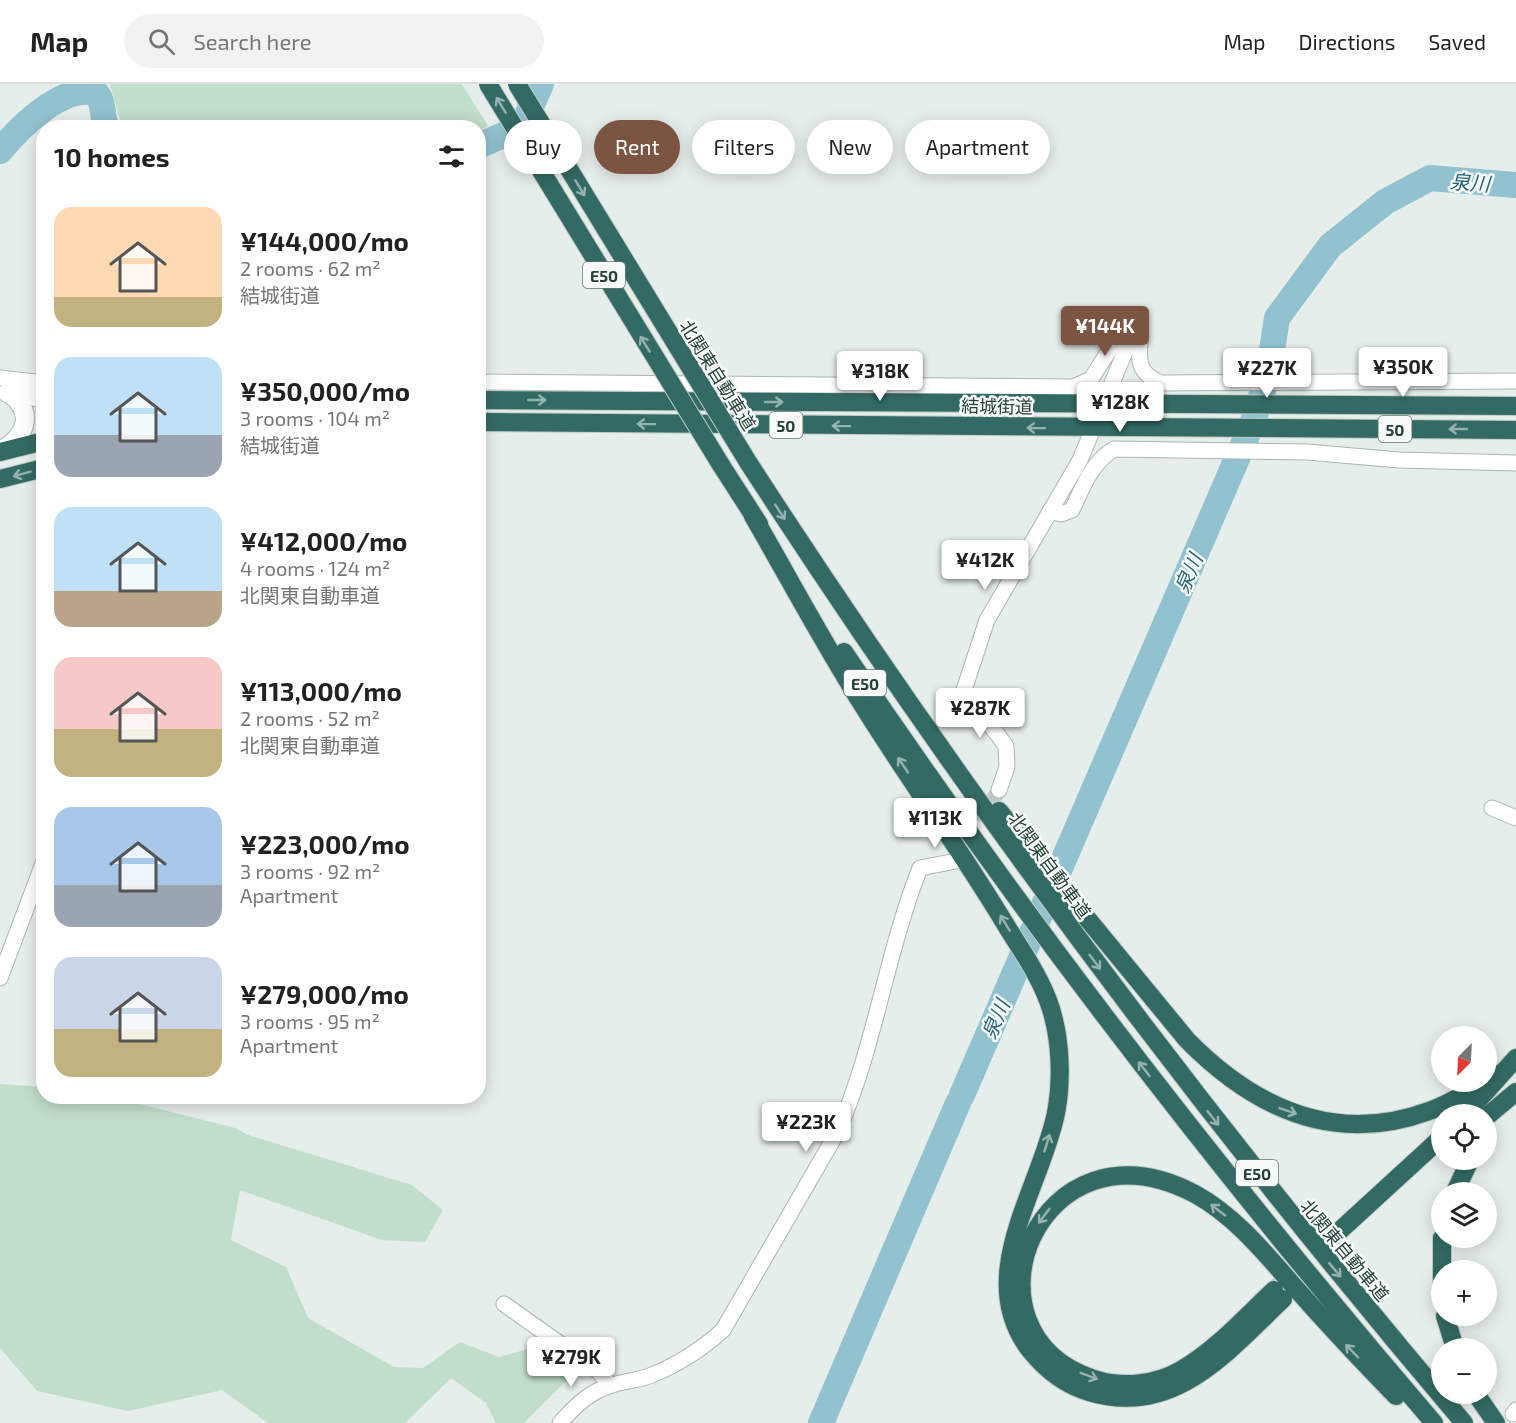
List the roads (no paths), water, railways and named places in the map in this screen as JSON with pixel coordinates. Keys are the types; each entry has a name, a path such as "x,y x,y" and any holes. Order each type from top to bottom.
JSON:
{"highway":[{"name":"E50","path":"488,84 753,516 878,702 1049,941 1224,1171 1434,1423"},
{"name":"北関東自動車道","path":"517,84 748,462 831,590 994,815 1060,915 1283,1206 1464,1423"},
{"name":"結城街道","path":"486,400 1516,406"},
{"name":"結城街道","path":"486,422 1516,430"},
{"path":"0,451 36,443"},
{"path":"0,479 36,470"},
{"path":"753,516 865,709 1036,974 1051,1009 1060,1074 1052,1130 1020,1218 1009,1258 1008,1295 1024,1342 1048,1369 1080,1389 1115,1398 1149,1396 1179,1386 1207,1369 1279,1295 1181,1370 1148,1382 1127,1384 1107,1383 1073,1370 1045,1346 1026,1314 1021,1277 1029,1242 1037,1226 1055,1202 1069,1192 1102,1178 1137,1176 1175,1185 1208,1202 1248,1235 1347,1345 1422,1423"},
{"path":"994,815 1068,898 1195,1049 1236,1085 1275,1106 1321,1120 1348,1124 1374,1124 1429,1111 1501,1073"},
{"path":"1475,1104 1516,1058"},
{"path":"1497,1109 1516,1092"},
{"path":"1431,1148 1337,1241 1431,1162"},
{"path":"1483,1404 1496,1423"}],"street":[{"path":"999,790 1007,767 1006,746 964,690 987,620 1050,511 1094,428 1137,323"},
{"path":"486,382 1073,387 1091,379 1114,343 1131,338"},
{"path":"1131,338 1140,345 1138,362 1144,374 1160,383 1516,381"},
{"path":"1451,381 1451,405"},
{"path":"1348,382 1349,404"},
{"path":"3,388 36,384"},
{"path":"3,388 36,396"},
{"path":"0,451 15,443 24,428 21,405 3,388"},
{"path":"1050,511 1061,514 1072,510 1093,468 1102,457 1114,449 1264,451 1400,460 1516,463"},
{"path":"1492,808 1516,818"},
{"path":"560,1423 578,1404 610,1385 650,1376 677,1364 703,1348 723,1330 845,1115 856,1087 908,898 920,868 963,864"},
{"path":"0,978 36,882"},
{"path":"504,1304 597,1370 610,1385"}],"waterway":[{"path":"486,143 522,127 541,84"},
{"path":"0,151 42,110 69,95 83,92 96,93 102,105 104,120"},
{"name":"泉川","path":"962,1095 1254,419 1269,370 1277,318 1330,246 1385,202 1430,178 1516,185"},
{"name":"泉川","path":"821,1423 958,1103"}],"tunnel":[{"path":"956,861 999,790"},
{"path":"1275,1289 1330,1239"}]}
